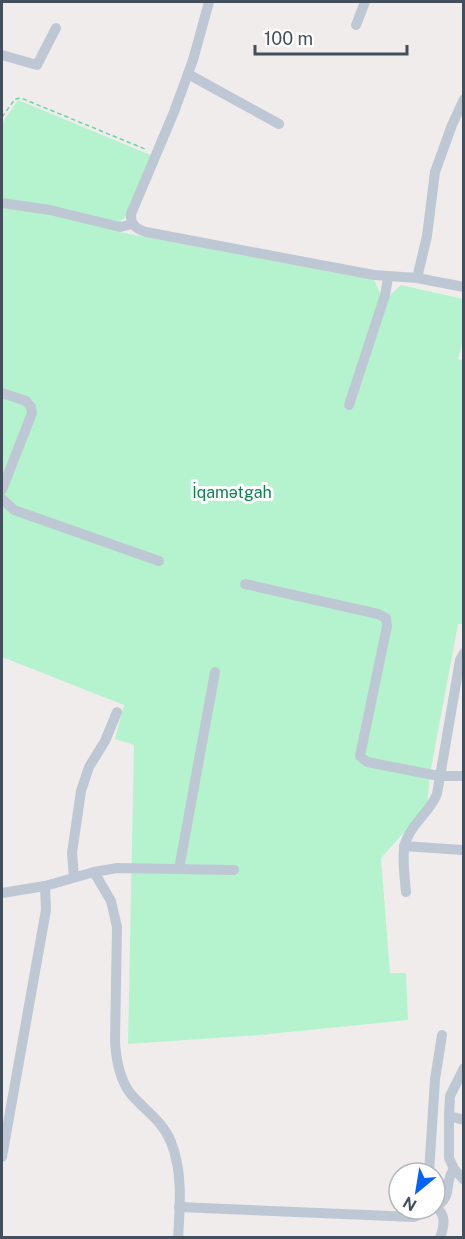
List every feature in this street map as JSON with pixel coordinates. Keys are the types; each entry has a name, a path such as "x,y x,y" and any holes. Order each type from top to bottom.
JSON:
{"street":[{"path":"133,224 131,214 188,74 209,2"},
{"path":"356,24 365,2"},
{"path":"2,55 37,65 56,28"},
{"path":"188,74 279,124"},
{"path":"417,278 427,236 435,172 464,99"},
{"path":"2,203 33,207 120,227 133,224 146,232 388,278 417,278 464,287"},
{"path":"349,405 385,294 388,278"},
{"path":"2,393 26,400 32,407 29,423 2,490"},
{"path":"2,499 14,510 159,561"},
{"path":"245,584 378,614 386,618 387,626 360,756 368,762 439,776 464,776"},
{"path":"406,892 404,846 408,835 432,806 437,794 460,660 464,653"},
{"path":"179,868 215,672"},
{"path":"74,878 72,854 81,791 89,767 105,741 117,712"},
{"path":"404,846 462,850"},
{"path":"2,893 45,886 94,872 131,867 234,870"},
{"path":"94,872 111,901 117,927 116,1059 122,1080 131,1094 150,1112 171,1141 179,1176 178,1238"},
{"path":"2,1157 46,910 45,886"},
{"path":"430,1161 435,1079 442,1035"},
{"path":"447,1195 450,1175 460,1175 449,1154 449,1116 450,1096 464,1068"},
{"path":"449,1116 464,1120"},
{"path":"180,1207 387,1215"},
{"path":"440,1238 445,1221"}],"path":[{"path":"2,117 15,99 21,98 157,154"}],"green space":[{"name":"İqamətgah","path":"18,100 153,156 125,218 121,220 119,232 374,280 380,293 390,295 401,285 463,299 463,341 458,359 464,361 463,624 458,624 430,774 427,807 381,858 390,973 406,973 408,1020 260,1035 128,1044 134,745 115,739 124,705 2,657 2,123"}]}
